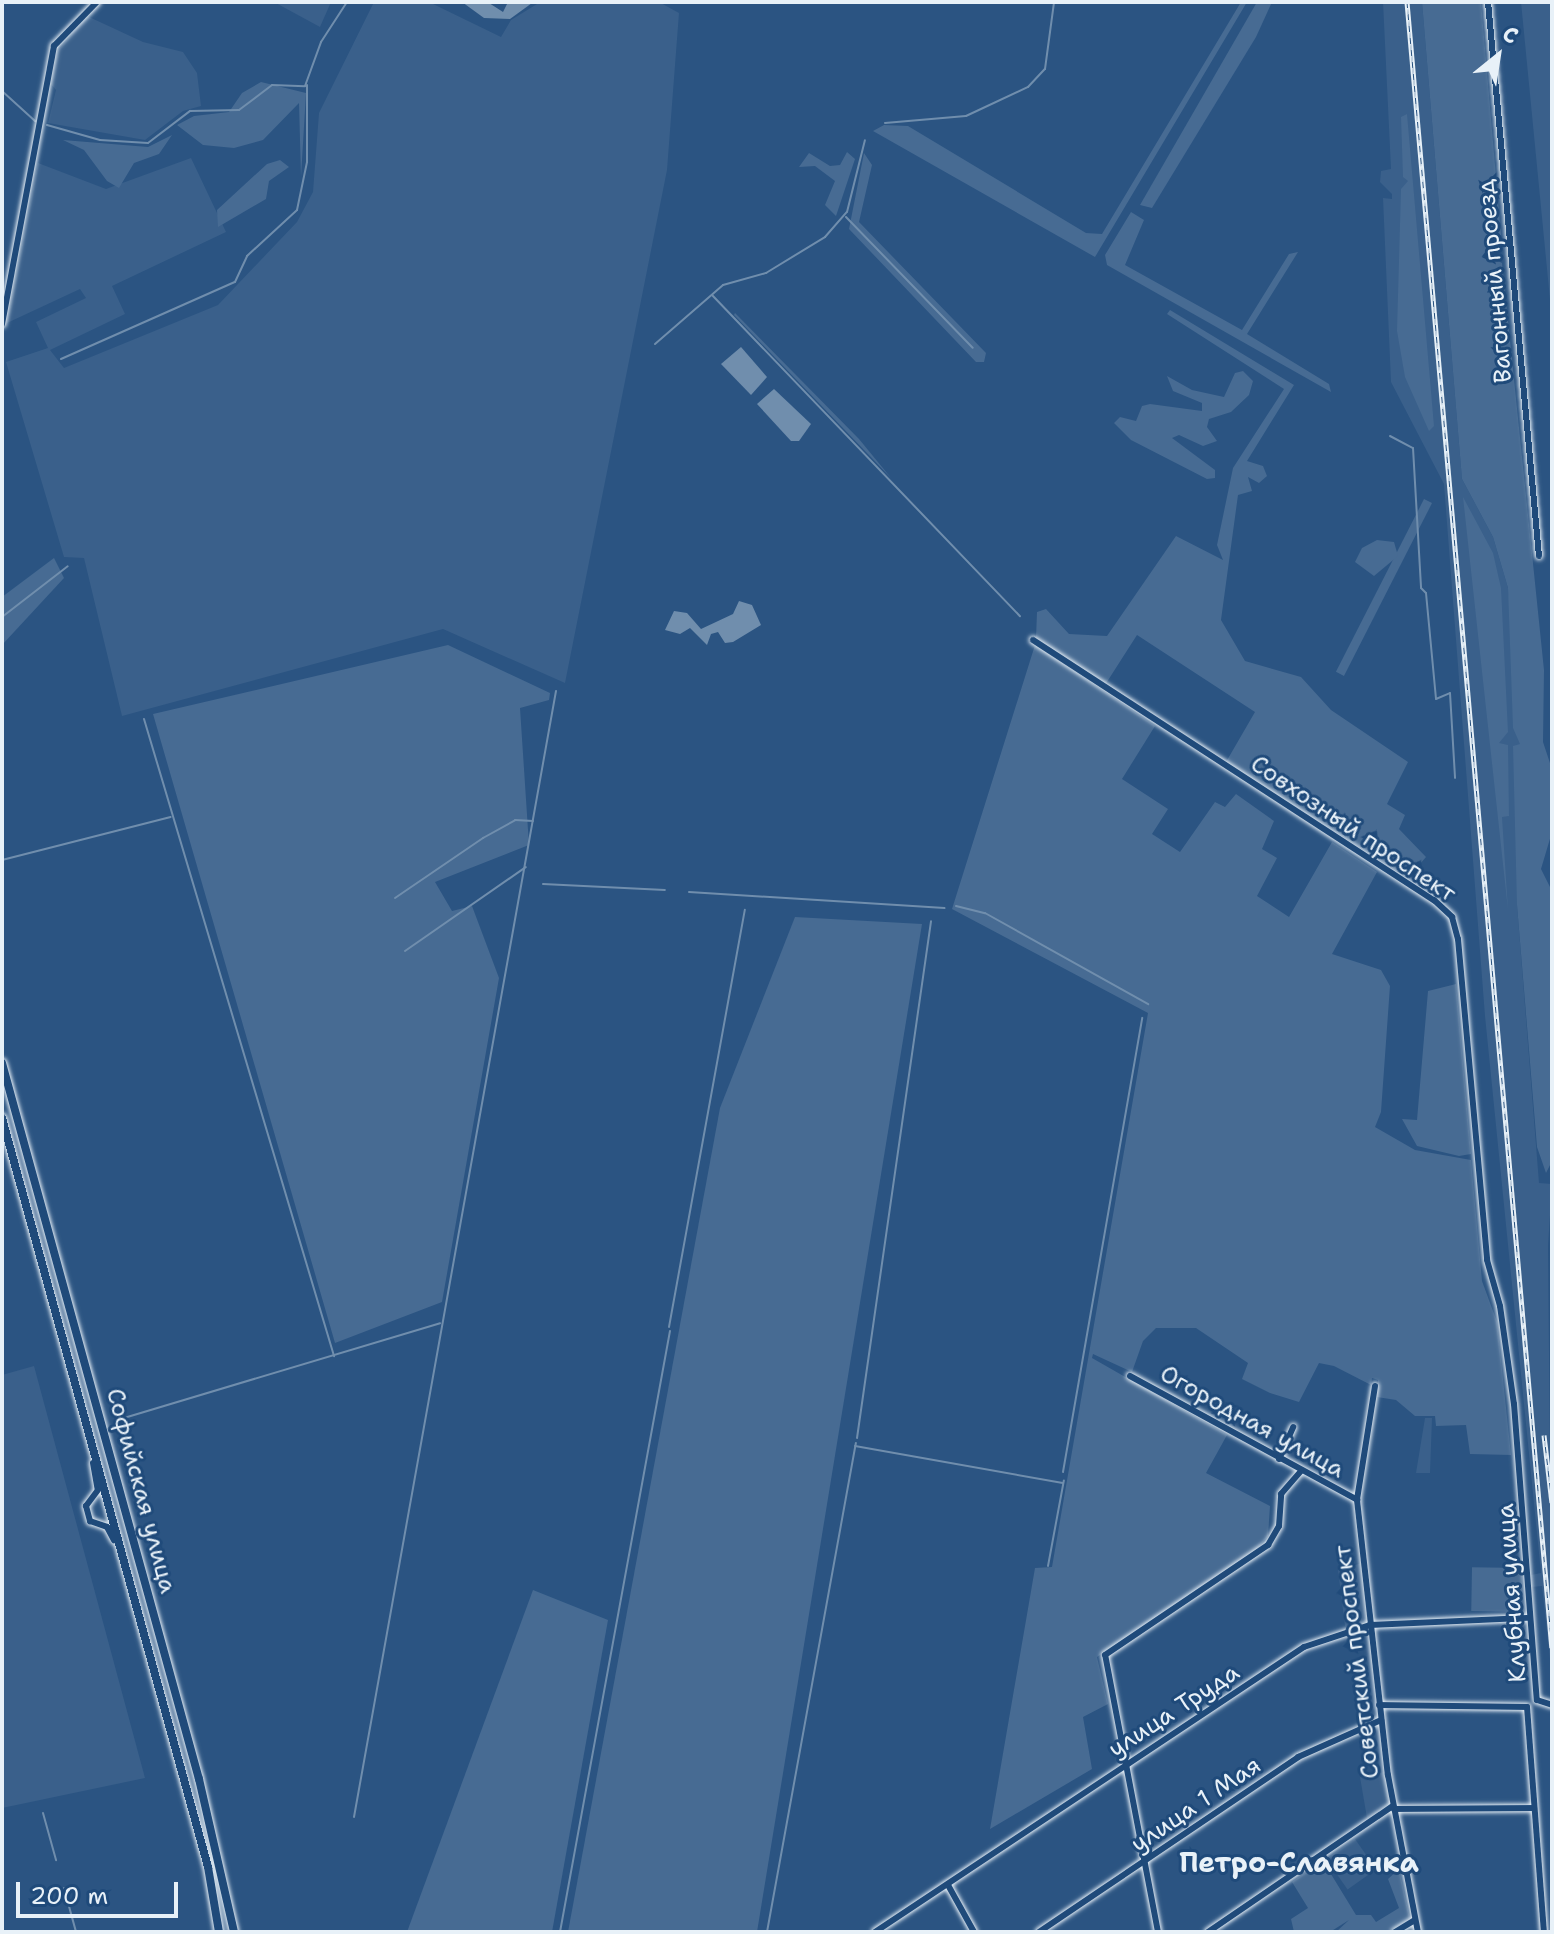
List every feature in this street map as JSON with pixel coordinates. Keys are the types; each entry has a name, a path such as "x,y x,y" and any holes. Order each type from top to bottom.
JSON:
{"main road":[{"name":"Софийская улица","path":"2,1063 199,1779 234,1932"},
{"name":"Софийская улица","path":"2,1118 208,1867 219,1932"}],"street":[{"path":"2,324 54,46 97,2"},
{"name":"Вагонный проезд","path":"1488,2 1539,556"},
{"name":"Совхозный проспект","path":"1033,640 1434,900 1452,917 1458,939 1487,1260 1497,1296"},
{"name":"Клубная улица","path":"1497,1296 1520,1462 1527,1618 1533,1633 1537,1700 1527,1707 1544,1932"},
{"name":"Огородная улица","path":"1130,1376 1357,1500"},
{"name":"Советский проспект","path":"1375,1386 1357,1500 1381,1720 1418,1932"},
{"path":"1279,1459 1293,1427"},
{"path":"93,1450 98,1490 86,1506 90,1521 112,1533 127,1573"},
{"path":"1158,1932 1148,1860 1105,1655 1268,1545 1279,1526 1281,1494 1301,1471"},
{"name":"улица Труда","path":"875,1932 1304,1647 1370,1625 1527,1618"},
{"path":"1537,1700 1552,1705"},
{"path":"1379,1705 1527,1707"},
{"name":"улица 1 Мая","path":"1039,1932 1298,1757 1381,1720"},
{"path":"1208,1932 1394,1807 1534,1808"},
{"path":"948,1885 974,1932"},
{"path":"1395,1932 1415,1920"}],"shaded area":[{"path":"274,2 331,2 320,27"},
{"path":"374,2 431,3 501,37 511,20 537,4 659,2 679,13 667,170 565,683 443,629 122,716 84,558 64,557 6,362 48,348 36,322 86,298 80,289 7,323 38,163 106,189 191,158 226,232 112,286 125,314 50,350 64,368 218,305 297,222 313,192 319,113"},
{"path":"462,2 489,3 503,12 508,2 550,2 532,3 510,19 484,18"},
{"path":"1241,2 1247,2 1095,257 873,131 884,125 908,126 1086,233 1102,234"},
{"path":"1257,2 1272,2 1256,37 1152,208 1140,205"},
{"path":"1383,2 1422,2 1462,479 1493,537 1508,588 1523,730 1517,905 1539,1183 1552,1184 1548,1246 1552,1677 1542,1586 1531,1587 1531,1575 1541,1573 1485,1016 1444,484 1391,382 1383,198 1392,199 1392,194 1380,182 1381,171 1391,169"},
{"path":"1422,2 1481,2 1501,235 1496,238 1498,261 1502,263 1544,670 1543,742 1552,769 1552,832 1541,869 1552,891 1552,1161 1546,1173 1537,1147 1517,905 1513,746 1520,744 1513,728 1508,588 1493,537 1462,479"},
{"path":"1521,2 1552,2 1552,320"},
{"path":"87,16 143,42 183,52 197,73 201,106 183,111 145,140 48,123 56,90 51,84 57,52"},
{"path":"261,82 306,93 301,177 299,103 263,140 234,148 203,145 177,125 194,116 229,112 242,93"},
{"path":"1407,114 1434,426 1429,431 1405,377 1397,331 1401,189 1408,181 1403,177 1401,117"},
{"path":"172,135 159,154 134,163 119,188 107,181 84,150 63,140 148,147"},
{"path":"847,152 855,159 836,216 825,205 835,181 815,166 799,167 809,153 830,166 840,165"},
{"path":"864,153 872,165 859,222 986,353 984,362 976,362 849,229"},
{"path":"280,160 289,167 269,181 266,199 218,227 217,210 267,164"},
{"path":"1131,212 1144,220 1125,265 1242,330 1289,254 1298,252 1247,334 1329,384 1331,392 1107,265 1105,255"},
{"path":"1170,310 1294,385 1247,461 1263,466 1267,476 1259,483 1248,477 1252,491 1238,495 1221,620 1245,661 1301,677 1331,710 1408,762 1387,804 1405,815 1399,829 1426,857 1408,878 1226,762 1255,712 1137,635 1105,685 1036,638 1037,612 1046,609 1069,634 1107,636 1176,536 1223,560 1217,545 1233,468 1284,389 1167,314"},
{"path":"734,315 859,439 891,478"},
{"path":"741,347 767,377 751,395 721,364"},
{"path":"1243,371 1253,381 1249,395 1231,412 1209,419 1207,427 1217,441 1203,446 1179,435 1172,438 1215,470 1215,478 1207,479 1131,440 1114,423 1120,417 1136,421 1142,406 1150,404 1202,411 1202,403 1173,391 1167,376 1192,390 1224,397 1235,373"},
{"path":"774,389 811,424 799,441 791,441 757,404"},
{"path":"1463,497 1493,553 1501,588 1508,732 1499,743 1508,745 1509,816 1502,817 1508,910"},
{"path":"1424,499 1432,503 1344,676 1336,672"},
{"path":"1377,540 1394,542 1398,556 1374,576 1355,562 1362,548"},
{"path":"54,558 64,578 2,645 2,597"},
{"path":"739,601 752,605 761,625 733,642 725,643 718,632 711,634 707,645 690,628 680,634 665,630 674,611 687,613 701,629 733,614"},
{"path":"448,645 550,693 549,700 520,708 529,845 435,882 452,911 472,906 499,978 442,1302 335,1343 153,714"},
{"path":"1035,645 1155,726 1122,779 1168,809 1152,834 1180,852 1215,802 1225,807 1236,794 1274,821 1262,849 1277,858 1257,896 1289,917 1332,842 1377,872 1332,954 1381,970 1390,986 1381,1112 1375,1127 1415,1150 1471,1160 1482,1281 1497,1322 1511,1455 1470,1454 1466,1425 1436,1426 1435,1416 1415,1416 1396,1400 1377,1397 1378,1380 1372,1378 1371,1385 1334,1366 1319,1363 1299,1402 1270,1393 1242,1379 1248,1363 1196,1328 1156,1328 1143,1341 1132,1372 1093,1354 1092,1358 1227,1435 1206,1473 1270,1506 1268,1536 1255,1551 1097,1657 1108,1704 1083,1717 1092,1769 990,1829 1035,1568 1052,1567 1148,1013 952,909"},
{"path":"795,917 922,924 757,1932 568,1932 720,1108"},
{"path":"1456,984 1471,1154 1459,1156 1417,1146 1402,1119 1417,1120 1428,991"},
{"path":"34,1366 145,1778 2,1808 2,1375"},
{"path":"1425,1418 1432,1418 1430,1473 1416,1473"},
{"path":"1362,1563 1368,1621 1345,1626 1338,1570"},
{"path":"1472,1567 1522,1568 1521,1612 1471,1611"},
{"path":"533,1590 608,1620 552,1932 407,1932"},
{"path":"1384,1772 1390,1803 1367,1818 1360,1777"},
{"path":"1355,1839 1376,1869 1348,1889 1326,1859"},
{"path":"1323,1861 1356,1915 1371,1915 1376,1922 1399,1908 1388,1879 1399,1869 1410,1919 1387,1932 1336,1932 1349,1920 1330,1932 1294,1932 1291,1919 1308,1908 1292,1882"}],"waterway":[{"path":"47,125 100,140 148,143 190,111 239,110 272,85 305,86 321,42 347,2"},
{"path":"885,123 966,116 1028,87 1045,69 1054,2"},
{"path":"61,359 235,282 247,256 297,210 307,162 307,85"},
{"path":"2,91 35,121"},
{"path":"655,344 723,285 766,273 825,237 847,212 865,140"},
{"path":"846,217 973,348"},
{"path":"712,295 1020,616"},
{"path":"1390,436 1413,448 1421,588 1426,593 1436,699 1450,693 1455,778"},
{"path":"2,617 68,566"},
{"path":"354,1817 556,691"},
{"path":"144,719 334,1356"},
{"path":"2,860 171,817"},
{"path":"395,898 515,820 533,821"},
{"path":"405,951 526,867"},
{"path":"543,884 665,890"},
{"path":"689,892 944,908"},
{"path":"956,906 985,913 1148,1004"},
{"path":"669,1327 745,910"},
{"path":"857,1438 931,921"},
{"path":"1063,1472 1142,1018"},
{"path":"124,1418 440,1323"},
{"path":"560,1932 670,1331"},
{"path":"767,1932 856,1443"},
{"path":"855,1446 1063,1483"},
{"path":"1048,1566 1064,1480"},
{"path":"43,1813 56,1860"},
{"path":"64,1888 76,1932"}],"railway":[{"path":"1407,2 1552,1648"},
{"path":"1544,1435 1552,1503"}],"district":[{"name":"Петро-Славянка","path":"1299,1862"}]}
